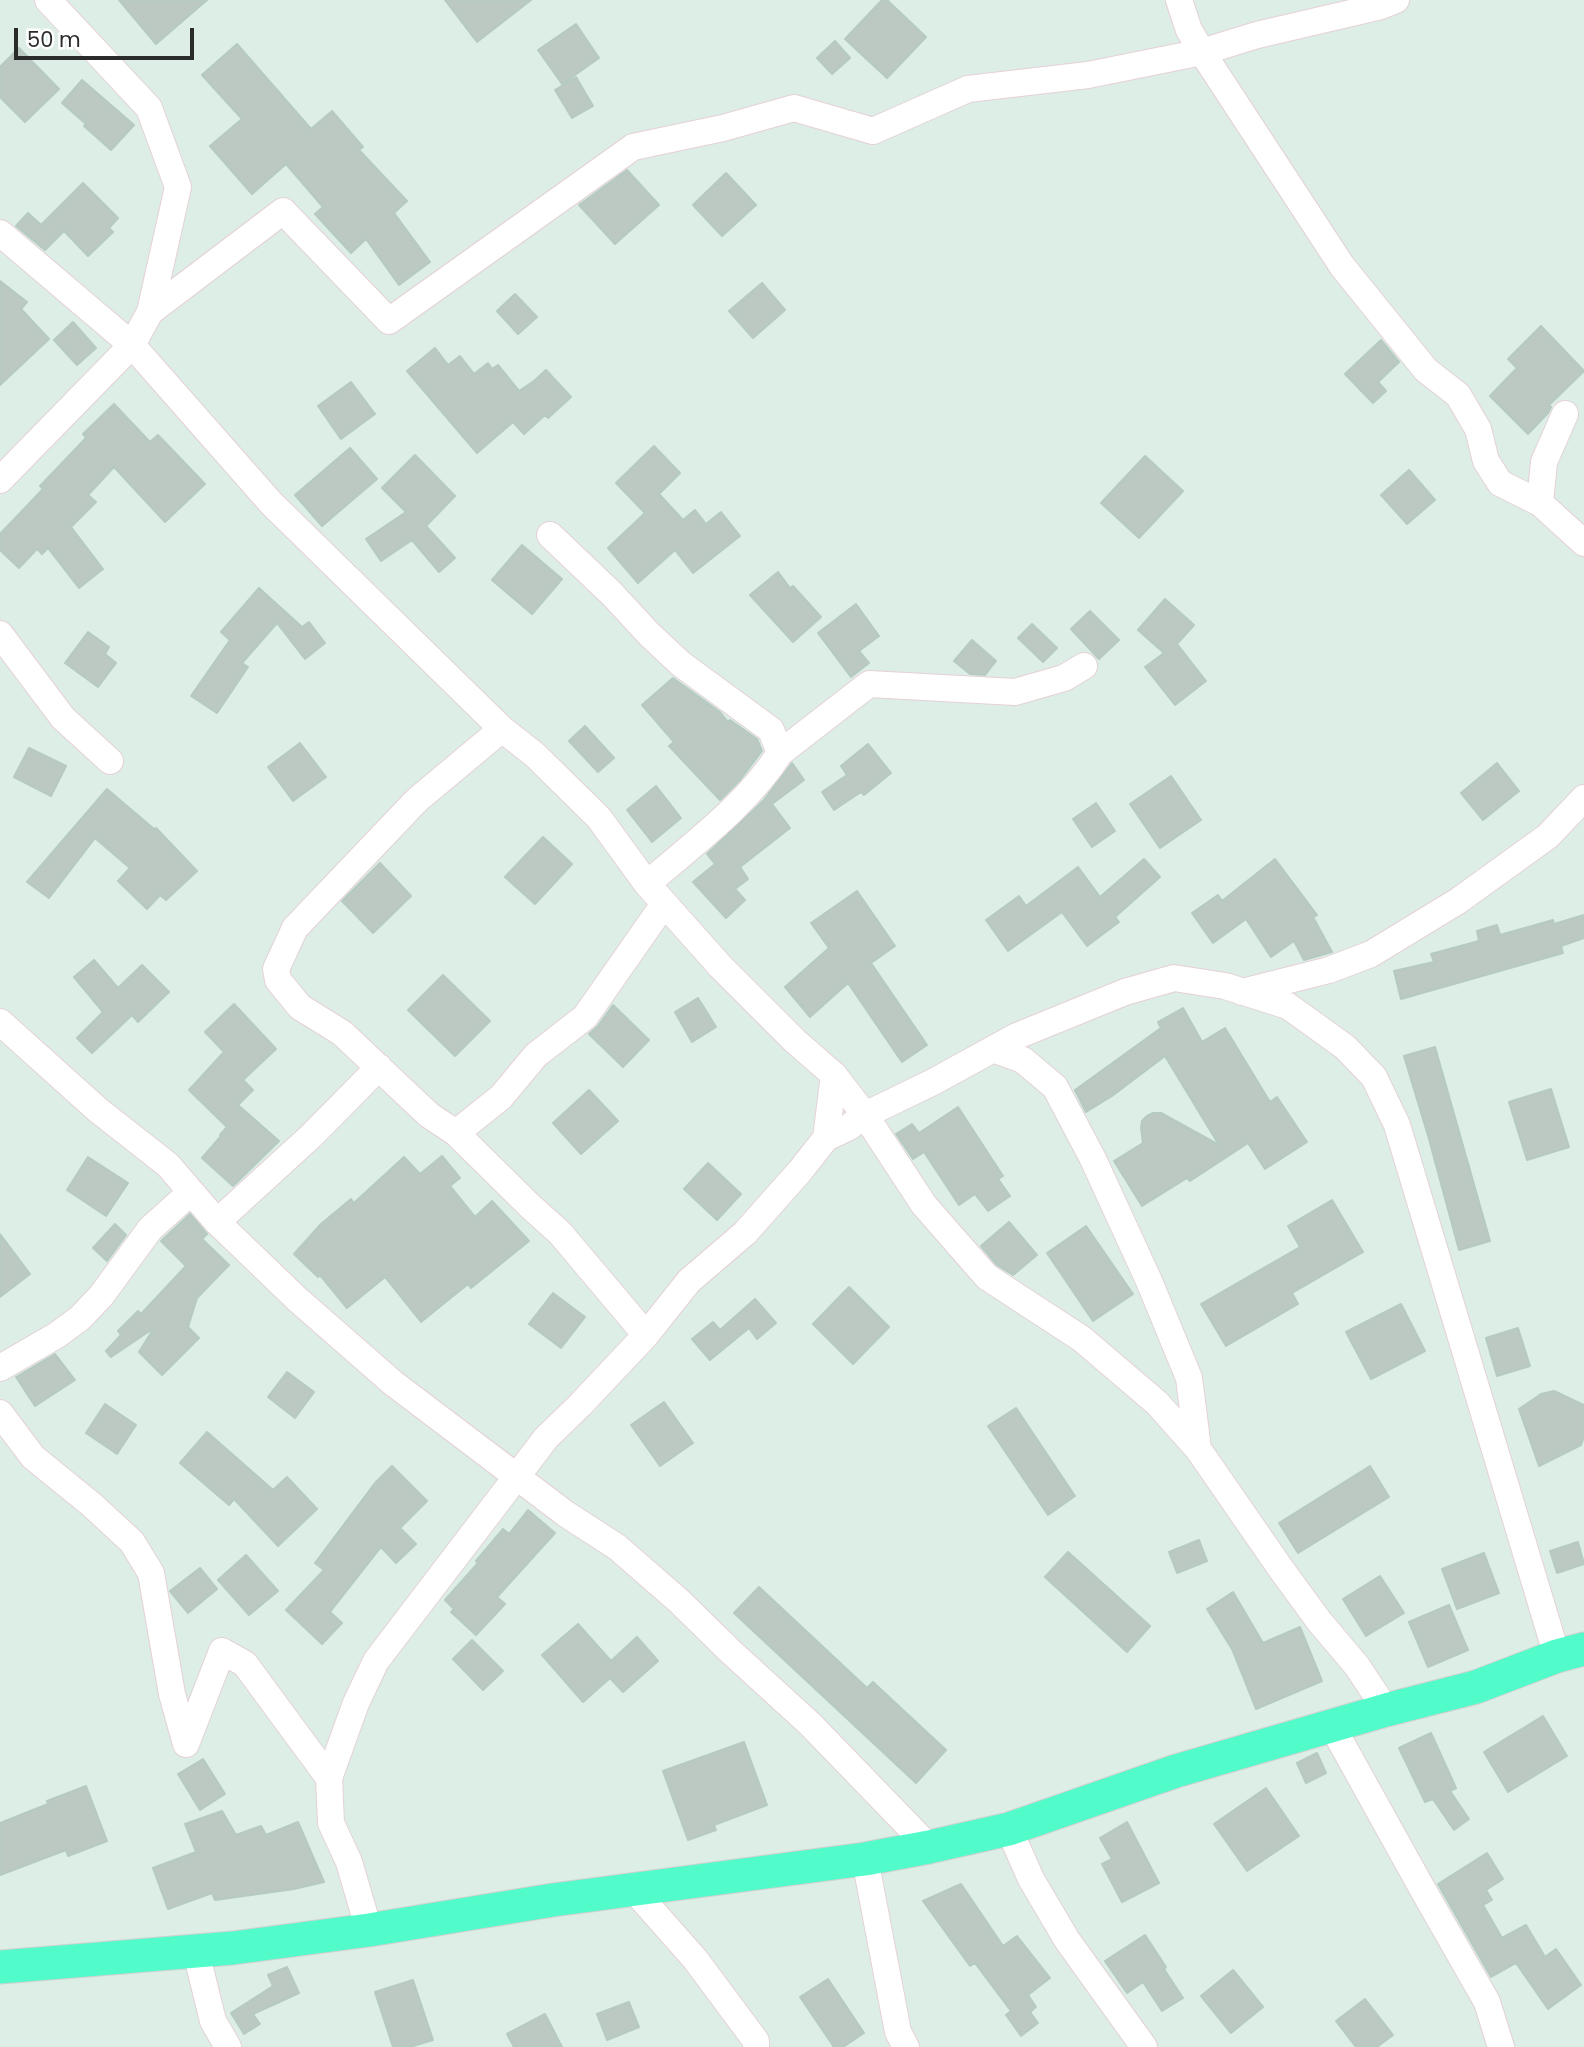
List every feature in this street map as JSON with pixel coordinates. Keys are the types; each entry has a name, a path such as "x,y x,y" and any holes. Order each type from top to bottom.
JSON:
{"main road":[{"path":"0,1967 196,1952 369,1930 554,1900 865,1859 929,1847 1009,1829 1176,1771 1386,1710 1476,1687 1571,1653"}],"street":[{"path":"0,480 132,345 150,312 178,187 149,108 48,0"},
{"path":"1180,0 1189,30 1202,52 1342,266 1426,370 1458,395 1478,429 1486,461 1500,483 1540,503 1584,543"},
{"path":"150,312 283,211 389,321 633,147 723,128 794,108 873,131 968,89 1088,75 1202,52 1257,35 1381,6 1396,0"},
{"path":"0,233 132,345 271,503 502,729 535,755 599,818 656,894 720,966 795,1041 834,1075 866,1115 924,1205 987,1277 1082,1339 1157,1403 1198,1449 1280,1569 1319,1622 1357,1666 1386,1710"},
{"path":"1540,503 1544,462 1565,414"},
{"path":"550,535 681,664 771,730 779,753"},
{"path":"0,634 63,718 110,761"},
{"path":"456,1133 501,1097 536,1055 585,1017 656,894 767,774 779,753 869,684 1015,692 1064,678 1084,666"},
{"path":"502,729 417,800 295,928 276,969 278,980 300,1007 342,1033 429,1115 456,1133 560,1233 646,1335"},
{"path":"1242,992 1329,970 1371,954 1458,901 1548,836 1584,798"},
{"path":"369,1930 349,1862 331,1823 328,1778 356,1703 376,1661 546,1438 646,1335 689,1281 745,1233 826,1138 1017,1036 1125,992 1174,978 1225,986 1288,1006 1345,1047 1374,1077 1397,1125 1571,1653"},
{"path":"0,1022 98,1110 168,1165 217,1222 297,1299 393,1383 566,1514 617,1547 670,1592 810,1724 929,1847"},
{"path":"993,1049 1023,1060 1055,1087 1093,1159 1149,1281 1189,1378 1198,1449"},
{"path":"217,1222 311,1136 379,1067"},
{"path":"826,1138 834,1075"},
{"path":"1,1366 57,1335 80,1318 101,1296 150,1229 191,1192"},
{"path":"0,1413 33,1457 132,1542 151,1573 172,1694 186,1744 222,1651 245,1664 328,1778"},
{"path":"1332,1726 1487,2002 1501,2047"},
{"path":"1009,1829 1031,1879 1067,1940 1144,2047"},
{"path":"865,1859 898,2032 906,2047"},
{"path":"634,1890 695,1959 756,2041 756,2047"},
{"path":"196,1952 213,2021 228,2047"}],"building":[{"path":"119,0 207,0 156,44"},
{"path":"445,0 531,0 477,42"},
{"path":"882,0 887,0 926,37 887,78 845,39"},
{"path":"576,24 599,58 562,84 538,50"},
{"path":"835,41 850,58 832,74 817,58"},
{"path":"237,44 311,129 332,111 363,147 359,150 407,201 394,213 430,262 399,285 366,239 351,253 315,214 323,207 286,164 252,194 210,146 242,119 202,75"},
{"path":"19,48 59,89 25,122 0,97 0,67"},
{"path":"576,77 593,106 572,118 555,90"},
{"path":"82,80 134,125 111,150 62,103"},
{"path":"627,170 659,205 615,244 579,205"},
{"path":"726,173 756,205 722,236 693,205"},
{"path":"83,183 118,218 109,228 113,232 88,256 64,231 45,250 16,226 28,213 41,225"},
{"path":"0,281 27,302 21,309 49,339 0,385"},
{"path":"762,283 785,310 753,338 729,311"},
{"path":"515,294 537,317 518,334 497,311"},
{"path":"73,322 96,348 77,365 54,340"},
{"path":"1541,326 1584,371 1549,405 1551,407 1548,413 1528,434 1490,396 1517,368 1508,359"},
{"path":"1381,340 1399,362 1378,382 1386,391 1373,403 1345,374"},
{"path":"435,348 448,365 460,356 474,374 488,363 492,369 498,365 519,391 546,370 571,397 548,418 545,415 524,434 513,422 477,453 407,371"},
{"path":"351,382 375,414 341,439 318,406"},
{"path":"114,404 150,442 158,435 205,484 165,522 114,467 88,495 96,502 71,527 103,569 79,588 48,548 42,554 37,549 19,568 0,550 0,534 43,489 40,486 86,438 83,434"},
{"path":"654,446 680,473 659,494 683,520 695,510 706,524 721,512 740,536 693,573 675,550 638,583 608,548 645,513 616,483"},
{"path":"350,448 377,479 322,526 295,495"},
{"path":"415,455 455,496 426,526 455,558 439,572 412,540 381,561 366,539 406,512 382,488"},
{"path":"1145,456 1183,491 1139,538 1101,503"},
{"path":"1409,470 1435,500 1407,524 1381,495"},
{"path":"522,545 562,579 532,614 492,580"},
{"path":"778,572 790,588 793,586 821,617 793,642 750,595"},
{"path":"259,588 302,627 309,622 325,643 305,659 277,623 242,663 248,667 217,713 191,696 230,640 221,632"},
{"path":"1165,599 1194,625 1177,644 1206,681 1175,705 1145,667 1164,653 1138,630"},
{"path":"856,604 879,636 859,651 869,663 851,677 818,633"},
{"path":"1090,611 1119,640 1099,659 1071,629"},
{"path":"1032,624 1057,648 1043,662 1018,638"},
{"path":"88,632 109,647 105,654 116,663 98,687 65,663"},
{"path":"972,640 996,661 985,675 970,674 954,661"},
{"path":"673,678 720,712 728,722 730,720 757,739 762,751 740,780 720,800 669,746 674,742 642,705"},
{"path":"585,726 614,758 598,772 569,741"},
{"path":"300,743 326,777 293,801 268,767"},
{"path":"868,744 891,773 864,795 861,792 834,810 822,792 847,775 841,766"},
{"path":"29,748 66,766 51,796 14,777"},
{"path":"792,763 804,780 772,804 790,828 740,867 748,879 735,889 745,900 726,918 693,882 715,864 707,854 763,801"},
{"path":"1497,763 1519,791 1483,820 1461,793"},
{"path":"1171,776 1201,820 1160,848 1130,804"},
{"path":"656,786 681,818 652,842 627,810"},
{"path":"107,789 156,828 197,871 166,900 160,895 147,909 118,881 130,868 95,838 49,898 27,882"},
{"path":"1096,803 1115,831 1092,847 1073,819"},
{"path":"543,837 572,864 535,904 505,877"},
{"path":"1144,859 1160,877 1115,917 1119,922 1087,946 1062,912 1008,951 986,920 1019,896 1026,906 1078,867 1100,897"},
{"path":"1275,859 1317,915 1313,917 1332,952 1304,960 1294,941 1271,957 1246,919 1213,943 1192,913 1218,895 1222,901"},
{"path":"380,863 411,896 373,933 342,901"},
{"path":"857,891 895,946 871,963 927,1045 902,1062 848,983 810,1017 785,987 829,948 811,923"},
{"path":"1584,915 1584,938 1561,946 1563,953 1401,999 1394,971 1434,962 1431,954 1479,941 1477,931 1497,925 1500,935 1553,920 1554,924"},
{"path":"94,960 118,988 142,965 169,992 138,1022 132,1015 92,1053 77,1038 103,1012 74,977"},
{"path":"443,975 490,1021 455,1056 408,1010"},
{"path":"698,998 716,1027 692,1042 675,1012"},
{"path":"234,1004 276,1049 243,1080 253,1090 238,1105 279,1141 233,1186 202,1158 227,1127 189,1090 224,1052 205,1032"},
{"path":"613,1005 649,1040 623,1067 589,1034"},
{"path":"1183,1008 1202,1042 1225,1028 1270,1102 1277,1097 1307,1142 1265,1169 1248,1143 1190,1181 1187,1178 1142,1206 1114,1161 1143,1143 1142,1121 1147,1116 1161,1113 1219,1145 1165,1056 1086,1112 1075,1090 1161,1028 1158,1022"},
{"path":"1435,1047 1490,1241 1459,1250 1404,1056"},
{"path":"1551,1089 1569,1147 1527,1160 1509,1102"},
{"path":"589,1090 618,1121 581,1154 553,1123"},
{"path":"958,1107 1003,1176 998,1179 1010,1196 988,1211 975,1194 959,1205 924,1152 913,1159 896,1134 912,1124 919,1133"},
{"path":"442,1156 460,1178 450,1186 475,1217 492,1201 529,1241 471,1288 468,1284 421,1322 385,1277 347,1308 320,1275 318,1277 294,1254 321,1224 351,1199 354,1203 404,1157 420,1174"},
{"path":"88,1157 128,1183 106,1216 67,1190"},
{"path":"708,1163 741,1194 717,1220 684,1189"},
{"path":"1332,1200 1363,1252 1292,1293 1298,1304 1226,1346 1201,1304 1300,1247 1288,1226"},
{"path":"190,1214 207,1234 202,1239 229,1265 197,1298 188,1327 199,1338 162,1375 139,1352 154,1328 111,1357 106,1351 121,1335 118,1331 138,1311 141,1314 186,1266 161,1241"},
{"path":"1009,1222 1037,1255 1013,1275 997,1265 981,1246"},
{"path":"115,1224 126,1235 107,1261 93,1248"},
{"path":"1086,1226 1133,1294 1093,1321 1047,1253"},
{"path":"0,1234 30,1274 0,1297"},
{"path":"849,1287 889,1327 853,1364 813,1324"},
{"path":"553,1293 585,1317 561,1348 529,1324"},
{"path":"755,1299 776,1323 757,1339 749,1328 710,1360 692,1339 713,1322 720,1330"},
{"path":"1401,1304 1425,1351 1371,1379 1346,1332"},
{"path":"1518,1328 1530,1366 1497,1376 1486,1338"},
{"path":"55,1354 75,1380 35,1406 16,1377"},
{"path":"287,1372 314,1392 295,1418 268,1397"},
{"path":"1554,1391 1584,1405 1584,1437 1581,1445 1539,1466 1519,1409 1541,1394"},
{"path":"664,1402 693,1443 660,1466 631,1425"},
{"path":"105,1404 136,1425 117,1454 86,1433"},
{"path":"1016,1408 1075,1496 1048,1515 988,1426"},
{"path":"207,1432 273,1490 287,1477 317,1509 278,1546 234,1499 229,1505 180,1463"},
{"path":"392,1466 427,1501 400,1528 416,1544 396,1563 381,1547 330,1612 342,1623 322,1644 286,1610 324,1570 315,1563 375,1483"},
{"path":"1370,1466 1389,1497 1298,1553 1279,1523"},
{"path":"528,1510 555,1533 497,1597 505,1604 476,1635 451,1612 454,1609 445,1600 478,1563 476,1561 503,1529 509,1534"},
{"path":"1199,1540 1207,1561 1177,1573 1169,1552"},
{"path":"1578,1542 1584,1564 1557,1573 1550,1551"},
{"path":"1068,1552 1150,1626 1127,1652 1045,1577"},
{"path":"1484,1553 1499,1593 1457,1609 1442,1569"},
{"path":"246,1555 278,1591 249,1615 218,1580"},
{"path":"200,1568 217,1589 188,1613 170,1591"},
{"path":"1380,1576 1404,1613 1366,1636 1343,1599"},
{"path":"759,1587 867,1688 873,1682 946,1750 916,1783 734,1613"},
{"path":"1233,1592 1263,1643 1300,1627 1322,1681 1256,1709 1232,1649 1207,1609"},
{"path":"1449,1605 1468,1650 1428,1667 1409,1622"},
{"path":"578,1624 611,1661 637,1637 658,1661 623,1692 610,1678 583,1702 542,1655"},
{"path":"472,1640 503,1671 483,1690 453,1659"},
{"path":"1543,1716 1567,1756 1508,1792 1484,1752"},
{"path":"1431,1733 1456,1788 1450,1791 1469,1819 1454,1830 1433,1799 1425,1802 1399,1748"},
{"path":"744,1742 767,1805 714,1825 716,1830 688,1840 663,1771"},
{"path":"1317,1753 1326,1773 1306,1783 1297,1763"},
{"path":"203,1759 225,1794 200,1810 178,1774"},
{"path":"86,1786 107,1841 68,1856 66,1850 0,1875 0,1823"},
{"path":"1266,1788 1299,1836 1247,1871 1214,1824"},
{"path":"222,1811 236,1835 261,1826 266,1835 298,1822 324,1882 215,1900 212,1893 168,1909 153,1868 196,1852 185,1824"},
{"path":"1127,1822 1159,1883 1122,1902 1102,1864 1112,1859 1100,1838"},
{"path":"1487,1853 1503,1879 1486,1890 1492,1900 1483,1905 1502,1938 1526,1925 1545,1957 1556,1949 1581,1985 1548,2009 1516,1963 1491,1977 1438,1884"},
{"path":"961,1884 1003,1946 1017,1936 1050,1978 1028,1995 1036,2007 1030,2012 1038,2023 1021,2036 1006,2015 1011,2011 975,1963 970,1966 923,1901"},
{"path":"1145,1935 1183,1998 1162,2011 1143,1982 1127,1993 1105,1961"},
{"path":"287,1967 299,1993 253,2014 260,2024 244,2034 231,2013 273,1986 268,1975"},
{"path":"1233,1970 1263,2007 1231,2033 1201,1996"},
{"path":"828,1979 864,2033 843,2047 834,2047 800,1997"},
{"path":"413,1980 433,2040 410,2047 393,2047 375,1992"},
{"path":"1365,1999 1393,2035 1377,2047 1356,2047 1336,2021"},
{"path":"629,2002 639,2027 607,2040 597,2014"},
{"path":"545,2014 562,2047 514,2047 507,2034"}]}
